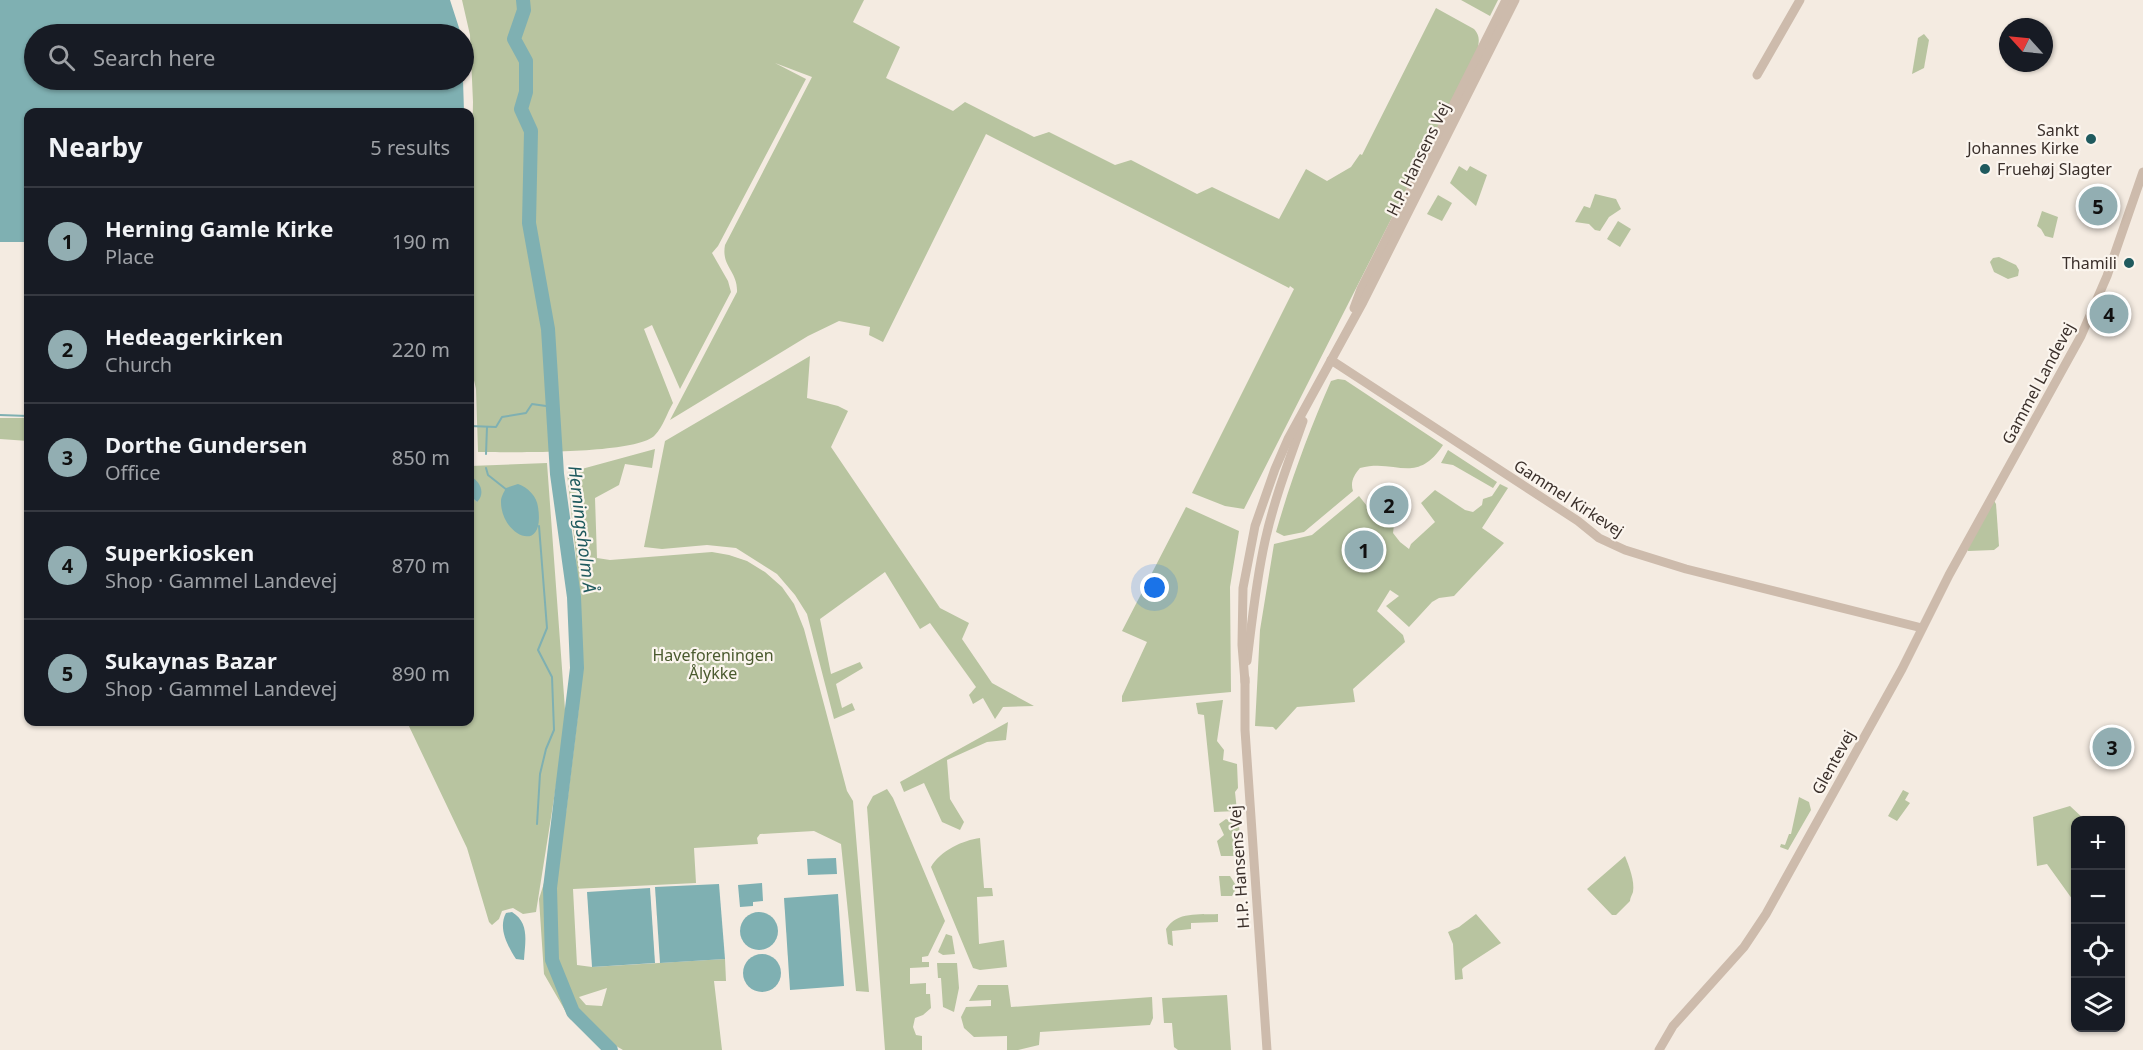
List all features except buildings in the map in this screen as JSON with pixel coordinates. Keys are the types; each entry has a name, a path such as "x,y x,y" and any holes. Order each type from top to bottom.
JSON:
{"street":[{"name":"H.P. Hansens Vej","path":"1495,30 1506,0"},
{"name":"H.P. Hansens Vej","path":"1267,1050 1245,730 1245,682 1257,579 1265,541 1277,497 1311,399 1346,330 1361,289 1495,30 1515,0"},
{"path":"1756,75 1800,0"},
{"name":"Gammel Landevej","path":"2006,472 2086,325 2108,276 2143,172"},
{"name":"Gammel Kirkevej","path":"1331,360 1578,521 1599,538 1624,550 1686,569 1922,628"},
{"name":"Glentevej","path":"1659,1050 1673,1026 1744,947 1766,914 1902,669 2006,472"}],"green space":[{"path":"462,0 864,0 853,22 900,47 886,78 953,111 965,102 1034,137 1049,132 1115,165 1131,160 1197,194 1212,187 1279,219 1306,169 1327,181 1351,167 1360,154 1362,155 1436,8 1474,29 1479,40 1478,48 1244,509 1225,506 1192,493 1294,289 986,134 883,342 869,335 870,327 839,321 808,336 670,420 737,292 735,279 725,259 725,245 812,77 775,63 806,79 718,246 712,253 728,281 731,292 680,389 652,325 644,329 673,403 658,432 643,441 599,449 478,452 474,380 474,24 467,24"},
{"path":"1461,0 1498,0 1490,16"},
{"path":"1924,34 1929,40 1924,68 1912,74 1918,38"},
{"path":"1459,166 1467,171 1470,166 1487,175 1476,206 1450,183"},
{"path":"1595,194 1616,199 1621,209 1609,217 1600,231 1595,230 1589,224 1575,222 1584,206 1590,208"},
{"path":"1438,195 1452,203 1442,221 1427,214"},
{"path":"2042,211 2058,217 2053,238 2045,236 2037,226"},
{"path":"1618,221 1631,229 1620,247 1607,239"},
{"path":"1999,257 2016,265 2019,270 2018,276 2008,279 1994,272 1990,262 1993,258"},
{"path":"810,356 807,398 848,411 831,447 940,608 969,623 962,639 992,683 1034,706 1003,707 995,719 983,698 973,704 969,695 976,687 930,623 920,629 885,572 820,619 831,674 860,662 863,668 836,684 842,708 852,703 855,710 834,719 807,614 777,574 736,548 707,545 662,549 644,547 665,441"},
{"path":"1345,380 1443,445 1433,457 1414,468 1373,466 1360,468 1353,479 1353,491 1304,532 1284,536 1276,532 1294,475 1331,381"},
{"path":"0,418 24,418 24,441 0,439"},
{"name":"Haveforeningen Ålykke","path":"655,449 652,468 625,464 619,485 595,498 597,558 610,560 712,552 729,555 747,561 765,572 782,587 794,604 804,629 847,791 853,801 869,992 856,991 841,844 814,831 760,834 757,838 758,844 694,848 696,883 573,889 577,965 592,967 725,959 726,981 714,981 722,1050 623,1050 570,1019 544,974 539,899 566,812 579,706 576,556 567,473","holes":["607,988 602,1006 586,1005 579,997"]},
{"path":"1448,450 1497,482 1493,488 1453,465 1441,463"},
{"path":"547,463 566,723 536,912 523,914 513,908 502,911 499,919 492,925 489,922 467,848 409,726 474,726 474,499 477,502 474,466"},
{"path":"1500,484 1508,488 1482,528 1504,543 1454,596 1439,598 1432,602 1409,627 1386,606 1399,596 1390,590 1377,611 1403,635 1405,642 1353,689 1355,702 1297,707 1276,730 1273,727 1255,726 1260,630 1274,544 1312,535 1359,496 1375,516 1383,516 1394,525 1393,533 1409,549 1411,544 1435,522 1421,503 1435,490 1465,510 1473,512 1482,505 1483,499 1492,496"},
{"path":"1993,499 1996,504 1999,546 1994,550 1968,551 1967,548"},
{"path":"1186,507 1239,531 1230,587 1231,692 1122,702 1122,696 1147,642 1122,631"},
{"path":"1223,700 1217,741 1224,750 1223,760 1237,764 1238,788 1235,792 1237,811 1214,812 1204,715 1198,714 1196,703"},
{"path":"1008,722 1006,740 987,742 947,760 950,799 964,822 960,830 942,822 924,783 904,792 900,782"},
{"path":"887,789 893,798 945,921 928,956 922,957 922,962 929,962 929,967 910,968 910,984 926,983 926,994 930,994 931,1008 915,1018 913,1027 916,1035 922,1036 922,1050 885,1050 867,807 873,796"},
{"path":"1903,790 1909,793 1905,800 1910,803 1897,821 1888,816"},
{"path":"1799,797 1809,802 1811,810 1788,850 1780,847 1781,844 1785,845 1791,834"},
{"path":"2070,806 2081,816 2071,816 2071,897 2047,864 2037,866 2033,817"},
{"path":"1226,819 1239,825 1240,840 1233,845 1234,856 1221,856 1217,841 1224,835 1219,824"},
{"path":"980,838 984,888 992,888 993,896 977,897 979,944 1004,940 1007,967 980,970 973,968 931,867 952,847"},
{"path":"1625,856 1632,878 1633,892 1630,901 1616,915 1612,915 1587,889"},
{"path":"1219,876 1230,876 1237,887 1232,896 1221,896"},
{"path":"1218,914 1218,922 1191,923 1191,929 1172,931 1173,946 1168,944 1166,929 1176,919 1189,915"},
{"path":"1476,914 1501,943 1464,967 1462,969 1463,979 1455,980 1453,944 1448,932"},
{"path":"946,934 952,936 955,954 943,955 938,952"},
{"path":"937,963 957,963 959,988 954,1012 943,1007 941,978 938,978"},
{"path":"978,985 1008,985 1011,1007 1152,997 1153,1018 1150,1025 1040,1032 1039,1045 1007,1050 1007,1036 974,1037 964,1028 961,1017 966,1007 991,1006 991,1000 969,1001"},
{"path":"1227,995 1231,1050 1178,1050 1174,1047 1172,1023 1164,1023 1162,998"}],"water":[{"path":"0,0 450,0 458,24 24,24 24,90 463,90 464,108 24,108 24,242 0,242"},
{"path":"474,479 481,487 480,499 477,502 474,499"},
{"path":"518,484 534,496 538,507 539,522 535,532 530,536 522,536 514,531 507,523 503,513 501,499 506,488"},
{"path":"836,858 837,874 808,875 807,859"},
{"path":"762,883 763,901 753,902 753,906 740,907 738,885"},
{"path":"719,884 725,959 660,963 655,887"},
{"path":"650,888 655,963 592,967 587,892"},
{"path":"838,894 844,986 790,990 784,898"},
{"path":"512,912 518,916 524,927 524,960 516,959 503,930 506,913"},
{"path":"759,912 772,918 778,931 772,944 759,950 746,944 740,931 746,918"},
{"path":"762,954 775,960 781,973 775,986 762,992 749,986 743,973 749,960"}],"waterway":[{"name":"Herningsholm Å","path":"523,0 524,10 514,39 526,61 526,92 521,109 531,131 529,223 548,329 557,474 574,597 577,668 550,888 552,960 573,1012 611,1050"},
{"path":"474,426 496,427 502,417 526,413 532,404 553,407"},
{"path":"0,415 24,416"},
{"path":"486,454 487,427"},
{"path":"486,468 488,475 507,490"},
{"path":"537,824 540,774 546,749 554,730 552,677 538,650 547,628 539,526"}],"place":[{"name":"Sankt Johannes Kirke","path":"2091,139"},
{"name":"Fruehøj Slagter","path":"1985,169"},
{"name":"Sukaynas Bazar","path":"2098,206"},
{"name":"Thamili","path":"2129,263"},
{"name":"Superkiosken","path":"2109,314"},
{"name":"Hedeagerkirken","path":"1389,505"},
{"name":"Herning Gamle Kirke","path":"1364,550"},
{"name":"Dorthe Gundersen","path":"2112,747"}]}
